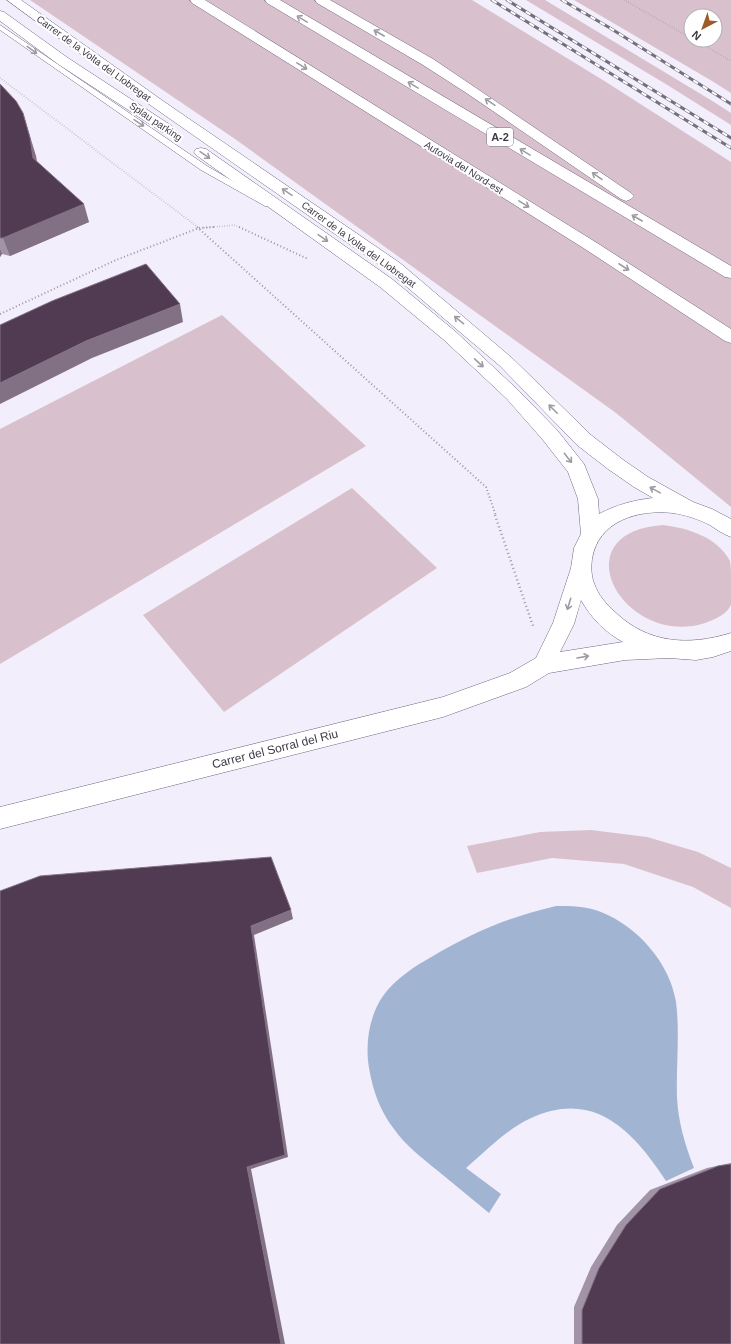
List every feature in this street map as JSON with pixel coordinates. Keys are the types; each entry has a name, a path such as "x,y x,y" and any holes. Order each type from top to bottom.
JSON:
{"main road":[{"name":"Carrer de la Volta del Llobregat","path":"13,0 158,104 394,267 495,352 584,440 641,482 689,509"},
{"path":"192,0 233,23"},
{"name":"Autovia del Nord-est","path":"196,0 591,246 731,337"},
{"name":"A-2","path":"271,0 731,272"},
{"path":"320,0 474,90 553,144 731,272"},
{"name":"Carrer de la Volta del Llobregat","path":"0,14 64,61 145,114 304,224 386,283 450,336 513,395 550,435 576,469 588,499 591,534"},
{"path":"545,664 551,647 563,624 581,567 582,555 591,534 599,525 610,518 634,508 660,505 689,509 718,520 731,529"},
{"path":"581,567 587,593 605,616 628,634 641,641 668,649 692,651 706,650 731,642"},
{"name":"Carrer del Sorral del Riu","path":"0,818 443,707 518,680 545,664 625,651 668,649"}],"lane":[{"name":"Splau parking","path":"0,27 204,168 304,224"}],"path":[{"path":"624,0 683,33"},
{"path":"709,48 731,61"},
{"path":"0,78 199,228 486,487 535,632"},
{"path":"0,314 116,260 199,228 235,225 309,259"}],"shaded area":[{"path":"30,0 472,0 606,82 731,162 731,507 616,413 235,139"},
{"path":"526,0 545,0 714,102 731,113 731,125 669,86"},
{"path":"574,0 731,0 731,93 712,81"},
{"path":"222,315 366,446 0,664 0,429"},
{"path":"352,488 437,568 224,712 143,615"},
{"path":"663,525 692,531 701,535 718,546 730,561 731,604 721,616 693,626 666,625 642,616 624,601 612,582 609,563 615,545 633,532"},
{"path":"591,830 647,837 698,852 731,868 731,908 693,887 624,864 552,858 477,873 467,846 540,832"}],"water":[{"path":"556,906 584,907 614,918 639,936 650,948 667,973 673,988 676,1002 678,1037 677,1097 680,1124 694,1168 666,1181 640,1145 609,1119 592,1112 573,1108 552,1111 529,1119 512,1129 466,1168 501,1194 489,1213 414,1152 389,1122 375,1093 369,1068 369,1030 374,1012 383,996 393,984 412,969 448,947 492,926 539,910"}],"building":[{"path":"0,84 16,101 23,113 30,138 33,158 84,204 3,238 0,238"},
{"path":"146,264 180,304 86,341 0,383 0,325 52,301"},
{"path":"271,857 291,910 251,926 285,1155 247,1167 281,1344 0,1344 0,891 40,876"},
{"path":"731,1164 731,1344 582,1344 582,1310 599,1268 626,1225 660,1189 718,1166"}],"railway":[{"path":"492,0 731,148"},
{"path":"507,0 731,138"},
{"path":"562,0 610,28 731,104"}]}
